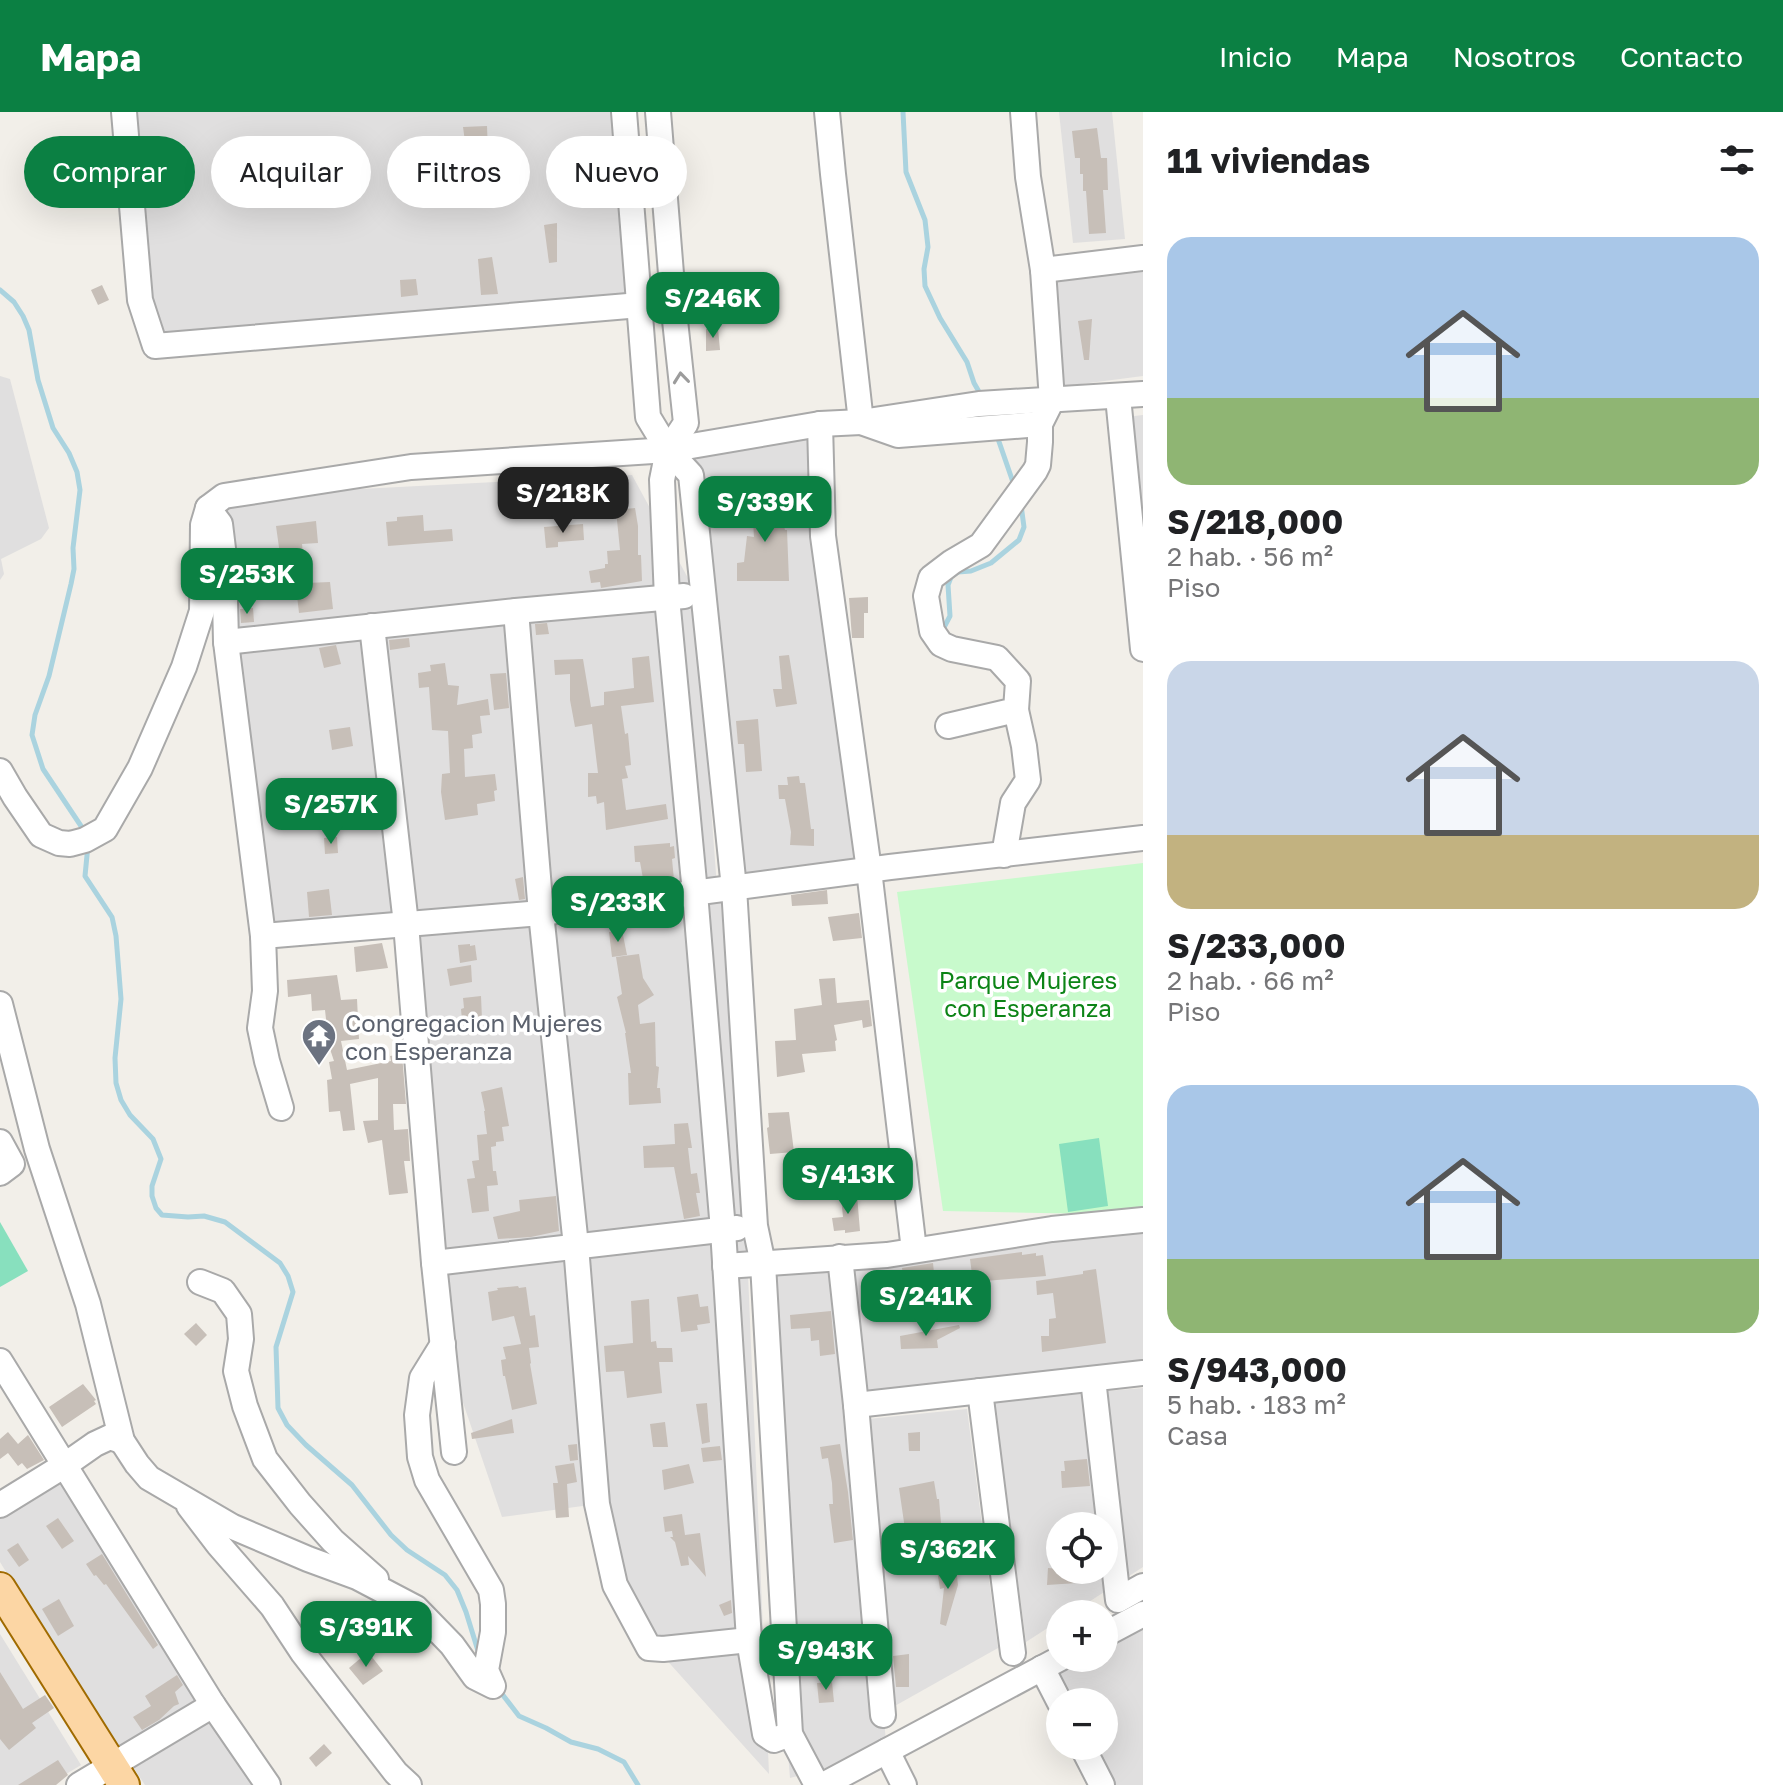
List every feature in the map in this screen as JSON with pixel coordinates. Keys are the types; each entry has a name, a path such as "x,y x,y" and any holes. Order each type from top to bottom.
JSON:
{"main road":[{"path":"0,1588 118,1775"}],"street":[{"path":"124,112 140,300 155,346 640,305"},
{"path":"624,112 648,417 668,450 691,475 734,888 755,1226 763,1264 790,1734 817,1785"},
{"path":"658,112 686,423 668,450 662,480 667,598 723,1230 749,1640 765,1734 774,1740 790,1734"},
{"path":"827,112 861,422"},
{"path":"1004,855 1013,803 1028,780 1016,710 1018,681 997,658 941,644 932,631 926,596 931,578 981,545 1035,471 1040,424 1052,400 1043,270 1028,177 1023,112"},
{"path":"1043,270 1143,258"},
{"path":"0,771 41,835 70,844 105,829 140,768 184,667 202,611 203,525 208,508 224,496 411,467 668,450 820,424 861,422 979,404 1143,394"},
{"path":"1118,397 1138,554 1143,649"},
{"path":"861,422 898,435 1040,424"},
{"path":"820,424 823,536 869,870 914,1250"},
{"path":"208,508 220,524 226,642 263,936 265,991 260,1028 281,1108"},
{"path":"226,642 702,594"},
{"path":"516,611 597,1504 615,1585 649,1648 749,1640"},
{"path":"372,626 406,924 434,1263 454,1452"},
{"path":"948,726 1016,710"},
{"path":"263,936 541,913 1143,838"},
{"path":"0,1004 37,1149 88,1304 122,1441 149,1478 233,1527 357,1577 416,1608 452,1645 475,1677 493,1686 486,1670 493,1632 491,1590 427,1480 420,1457 417,1415 422,1378 443,1344"},
{"path":"0,1142 12,1164 0,1173"},
{"path":"725,1266 887,1255 1052,1229 1143,1220"},
{"path":"434,1263 755,1226"},
{"path":"840,1257 883,1715"},
{"path":"200,1282 223,1291 239,1314 241,1339 236,1371 245,1406 265,1459 333,1541 395,1596"},
{"path":"0,1361 213,1705 268,1785"},
{"path":"856,1405 1143,1373"},
{"path":"1093,1379 1118,1600 1143,1586"},
{"path":"980,1391 1013,1653"},
{"path":"0,1505 95,1444 110,1437 122,1441"},
{"path":"183,1497 218,1544 272,1606 303,1653 396,1773 409,1785"},
{"path":"1118,1627 1143,1614"},
{"path":"823,1785 1046,1666"},
{"path":"79,1785 118,1775 213,1705"},
{"path":"887,1751 904,1785"},
{"path":"1089,1760 1102,1785"}],"shaded area":[{"path":"124,112 616,112 619,136 546,136 546,208 626,208 636,299 155,346 137,208 195,208 195,136 127,136"},
{"path":"1059,112 1112,112 1125,239 1073,243"},
{"path":"1143,269 1143,376 1058,387 1037,304 1058,277"},
{"path":"0,376 10,379 49,528 41,539 1,559 4,574 0,580"},
{"path":"1143,415 1143,548 1118,418"},
{"path":"807,438 866,869 722,887 686,443"},
{"path":"632,475 695,591 517,612 695,593 746,1226 769,1774 654,1646 597,1504 502,1517 443,1344 406,924 263,936 226,642 224,496"},
{"path":"1143,1221 1143,1373 856,1405 844,1313 887,1751 790,1778 749,1258"},
{"path":"1143,1388 1143,1567 1118,1583 1118,1512 1046,1512 1046,1584 1117,1584 1092,1600 1046,1600 1046,1629 1026,1642 994,1400"},
{"path":"967,1409 998,1648 893,1707 868,1419"},
{"path":"65,1479 203,1698 117,1752 0,1562 0,1518"},
{"path":"1143,1624 1143,1785 1112,1785 1099,1760 1118,1760 1118,1688 1062,1688 1054,1672 1118,1672 1118,1637"},
{"path":"0,1634 81,1765 48,1785 0,1785"},
{"path":"213,1721 255,1785 145,1785 131,1764"}],"green space":[{"name":"Parque Mujeres con Esperanza","path":"1143,863 1143,1215 943,1211 897,892"},
{"path":"1099,1138 1108,1206 1068,1212 1059,1144"},
{"path":"0,1222 28,1271 0,1287"}],"building":[{"path":"487,126 487,136 464,136 463,127"},
{"path":"1097,128 1101,158 1107,158 1108,190 1103,190 1106,233 1089,234 1086,191 1083,191 1080,158 1075,158 1072,131"},
{"path":"557,223 557,262 549,263 544,225"},
{"path":"492,257 498,294 481,295 478,259"},
{"path":"416,279 418,295 401,297 400,280"},
{"path":"102,285 109,300 98,305 91,290"},
{"path":"1092,319 1089,360 1084,360 1078,321"},
{"path":"718,328 720,350 706,351 706,329"},
{"path":"771,486 774,526 784,526 787,530 789,581 737,581 737,563 744,562 747,536 754,537 751,488"},
{"path":"635,508 642,581 601,588 600,582 591,583 589,571 605,568 608,564 607,551 620,550 616,510"},
{"path":"423,515 424,531 452,529 453,541 388,546 386,522 397,521 397,517"},
{"path":"316,521 318,543 302,544 306,583 330,582 333,609 299,613 296,587 268,590 267,578 283,576 276,526"},
{"path":"583,524 584,540 558,542 558,547 546,548 544,527"},
{"path":"868,597 868,613 864,613 864,638 852,638 849,598"},
{"path":"253,608 254,622 241,623 240,609"},
{"path":"547,623 549,634 536,635 535,624"},
{"path":"409,638 410,647 390,650 389,640"},
{"path":"336,645 341,664 324,668 319,648"},
{"path":"789,655 797,704 776,707 773,689 782,689 779,656"},
{"path":"649,656 654,702 621,706 631,765 625,766 628,778 622,779 626,810 666,804 668,819 606,830 604,802 597,804 596,796 588,797 588,773 598,773 592,724 575,727 570,700 570,674 555,675 554,660 583,659 591,707 604,705 604,692 634,688 632,658"},
{"path":"445,663 448,685 459,686 457,705 488,699 490,715 480,716 482,733 472,735 473,748 464,749 465,777 495,774 497,790 494,791 495,801 477,804 478,815 445,820 441,792 442,774 450,773 448,731 432,730 429,687 419,688 418,673 431,671 430,665"},
{"path":"506,673 509,708 494,710 490,674"},
{"path":"758,719 762,771 746,772 744,744 738,744 736,721"},
{"path":"350,727 353,746 332,750 329,730"},
{"path":"799,776 800,783 805,783 811,829 814,829 814,846 790,845 785,799 779,799 778,785 788,785 787,777"},
{"path":"337,837 338,853 325,854 324,838"},
{"path":"670,843 670,847 674,846 674,880 644,884 640,862 635,862 634,846"},
{"path":"523,877 525,899 519,900 515,879"},
{"path":"329,889 332,915 309,917 307,892"},
{"path":"827,890 828,904 792,906 791,895"},
{"path":"859,913 862,938 833,941 828,917"},
{"path":"622,930 627,955 612,957 609,932"},
{"path":"382,943 388,968 356,972 354,947"},
{"path":"458,945 475,945 477,960 460,963"},
{"path":"639,954 643,978 654,995 638,1005 640,1024 655,1022 656,1066 659,1067 657,1088 660,1088 661,1103 629,1105 628,1073 631,1073 617,997 622,994 616,957"},
{"path":"471,965 472,982 450,986 447,969"},
{"path":"337,975 341,1000 357,999 359,1039 341,1041 347,1070 391,1061 390,1056 402,1054 406,1104 393,1104 394,1130 408,1129 410,1161 404,1161 408,1193 389,1195 382,1140 368,1143 363,1121 378,1120 378,1078 350,1084 355,1130 343,1131 340,1111 329,1112 327,1080 332,1079 329,1062 334,1061 325,1010 312,1011 311,994 288,997 287,980"},
{"path":"835,978 837,1003 869,1000 872,1026 863,1028 862,1020 834,1025 836,1051 802,1054 805,1072 777,1077 775,1041 796,1040 794,1009 822,1005 819,979"},
{"path":"481,996 482,1019 462,1020 463,998"},
{"path":"502,1087 509,1126 502,1127 504,1141 496,1142 496,1146 491,1147 498,1185 487,1186 489,1211 472,1213 467,1179 475,1178 472,1161 479,1160 477,1135 487,1134 481,1092"},
{"path":"789,1112 794,1152 770,1154 768,1113"},
{"path":"688,1123 692,1148 688,1148 691,1174 697,1173 700,1216 684,1219 674,1167 644,1168 643,1146 675,1144 674,1124"},
{"path":"857,1195 860,1231 834,1231 832,1218 843,1217 841,1197"},
{"path":"556,1196 559,1231 498,1239 493,1217 520,1211 519,1200"},
{"path":"1022,1252 1022,1255 1043,1255 1046,1276 973,1282 970,1259"},
{"path":"933,1263 936,1292 911,1295 911,1288 905,1289 902,1268"},
{"path":"1096,1269 1106,1343 1042,1352 1041,1336 1049,1336 1049,1319 1056,1318 1053,1293 1037,1295 1036,1281"},
{"path":"526,1287 530,1316 535,1315 539,1347 529,1348 537,1404 512,1410 501,1360 506,1359 503,1347 521,1344 514,1316 492,1321 488,1292"},
{"path":"698,1294 700,1307 708,1306 710,1323 697,1325 698,1330 681,1332 677,1297"},
{"path":"649,1299 651,1342 656,1341 657,1348 672,1348 673,1362 659,1362 662,1393 627,1398 624,1371 606,1372 604,1346 633,1343 631,1301"},
{"path":"831,1311 835,1354 820,1356 819,1340 811,1341 810,1328 791,1329 790,1315"},
{"path":"196,1323 207,1335 196,1346 184,1334"},
{"path":"959,1325 960,1328 937,1340 938,1348 901,1349 900,1336"},
{"path":"83,1384 96,1404 62,1427 49,1407"},
{"path":"707,1403 710,1442 702,1444 696,1404"},
{"path":"512,1419 514,1433 472,1439 471,1433"},
{"path":"665,1422 668,1447 653,1447 650,1424"},
{"path":"8,1432 18,1444 28,1435 44,1460 27,1469 22,1463 18,1466 8,1453 0,1459 0,1439"},
{"path":"920,1432 920,1451 909,1451 908,1433"},
{"path":"577,1444 578,1460 570,1461 568,1445"},
{"path":"840,1444 853,1540 834,1543 829,1504 833,1504 832,1483 828,1458 822,1459 820,1447"},
{"path":"720,1446 722,1460 703,1462 701,1448"},
{"path":"1087,1459 1090,1486 1062,1488 1064,1461"},
{"path":"574,1463 577,1482 567,1484 569,1517 556,1518 553,1483 558,1483 555,1466"},
{"path":"689,1464 694,1483 664,1490 662,1470"},
{"path":"934,1481 941,1523 905,1529 899,1488"},
{"path":"682,1514 685,1535 700,1533 706,1577 688,1556 689,1565 681,1566 675,1542 670,1537 673,1537 672,1531 665,1532 663,1517"},
{"path":"58,1518 74,1541 62,1549 46,1526"},
{"path":"18,1543 29,1560 19,1567 7,1550"},
{"path":"102,1554 158,1645 153,1649 106,1584 94,1576 86,1564"},
{"path":"956,1567 958,1585 946,1626 940,1624 944,1588 940,1589 937,1570"},
{"path":"59,1599 74,1626 58,1636 42,1609"},
{"path":"731,1600 732,1613 724,1616 719,1605"},
{"path":"368,1652 383,1671 363,1685 349,1668"},
{"path":"909,1654 909,1687 896,1687 893,1656"},
{"path":"0,1672 23,1709 45,1695 54,1708 32,1723 36,1728 9,1750 0,1739"},
{"path":"177,1675 183,1685 175,1692 179,1704 142,1730 133,1717 151,1706 145,1696"},
{"path":"832,1682 834,1702 819,1703 817,1683"},
{"path":"324,1744 332,1753 316,1767 309,1758"},
{"path":"58,1760 68,1775 56,1785 18,1785"}],"waterway":[{"path":"903,112 906,172 925,220 928,247 925,286 967,362 982,397"},
{"path":"0,290 14,302 29,330 38,380 53,428 69,453 80,490 73,548 74,569 32,735 43,769 85,832"},
{"path":"996,433 1015,488"},
{"path":"941,633 950,616 948,585 951,577 958,572 971,571 991,563 1019,540 1024,527 1021,505"},
{"path":"88,845 85,876 112,917 116,936 121,999 115,1058 116,1083 121,1100 130,1115 153,1139 161,1159 152,1186 156,1208 162,1215 204,1216 225,1222 280,1263 293,1292 276,1347 278,1408 287,1425 352,1485 391,1535 407,1550 445,1575 457,1590 479,1654"},
{"path":"499,1690 519,1716 571,1742 598,1749 624,1762 638,1785"}],"place":[{"name":"Congregacion Mujeres con Esperanza","path":"319,1067"}]}
